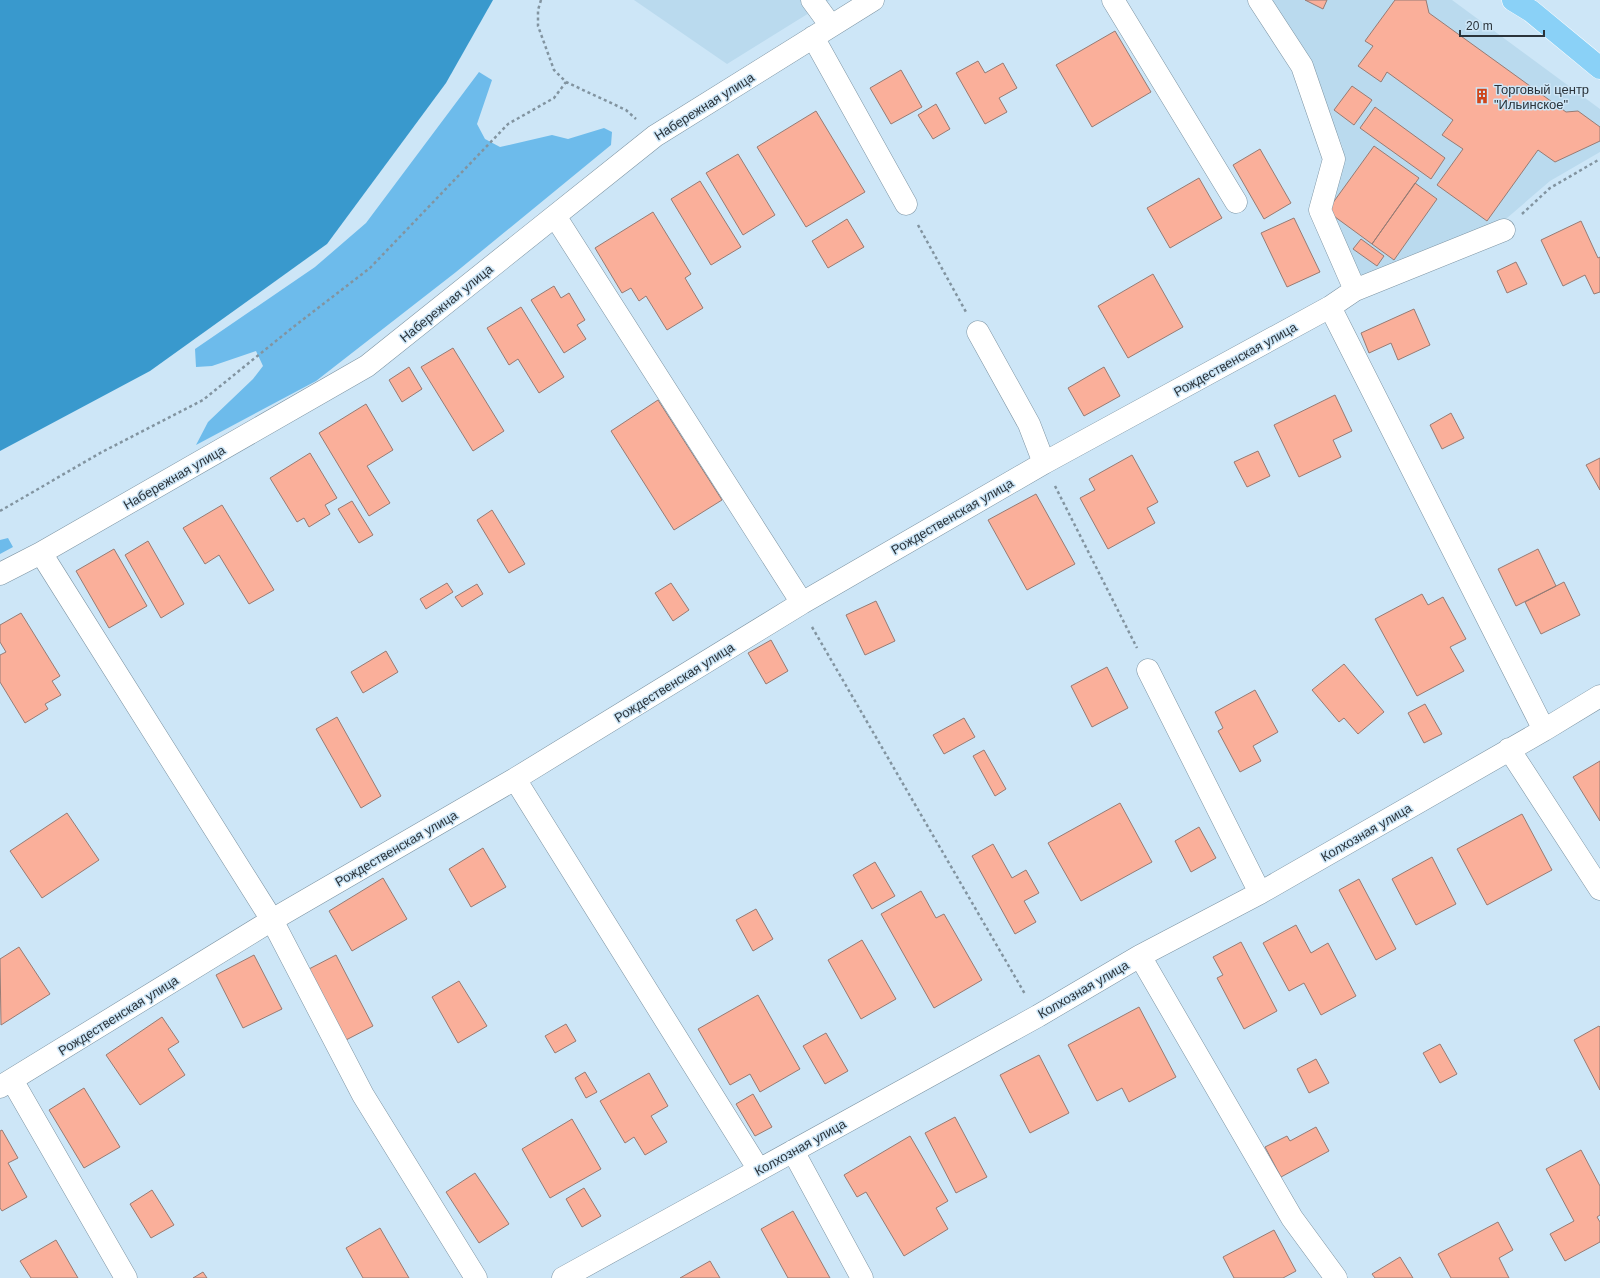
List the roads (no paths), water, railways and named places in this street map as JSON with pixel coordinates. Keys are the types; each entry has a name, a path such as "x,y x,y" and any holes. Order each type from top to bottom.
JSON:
{"main road":[{"path":"1513,0 1531,11 1600,68"}],"street":[{"path":"812,0 831,26"},
{"name":"Набережная улица","path":"0,574 41,553 367,366 655,136 873,0"},
{"path":"1113,0 1236,202"},
{"path":"1259,0 1302,66 1334,159 1320,210 1355,290"},
{"path":"813,37 906,204"},
{"path":"555,216 802,603"},
{"name":"Рождественская улица","path":"6,1083 272,920 515,779 802,603 1044,463 1330,307 1355,290 1504,230"},
{"path":"1330,307 1544,730"},
{"path":"978,332 1029,424 1044,463"},
{"path":"41,553 272,920 363,1095 476,1278"},
{"path":"1148,670 1260,893"},
{"name":"Колхозная улица","path":"563,1278 1038,1016 1140,956 1260,893 1544,730 1600,696"},
{"path":"1509,749 1600,889"},
{"path":"515,779 759,1170"},
{"path":"1140,956 1292,1218 1336,1278"},
{"path":"6,1083 126,1278"},
{"path":"793,1151 862,1278"}],"place":[{"name":"Торговый центр \"Ильинское\"","path":"1482,96"}]}
